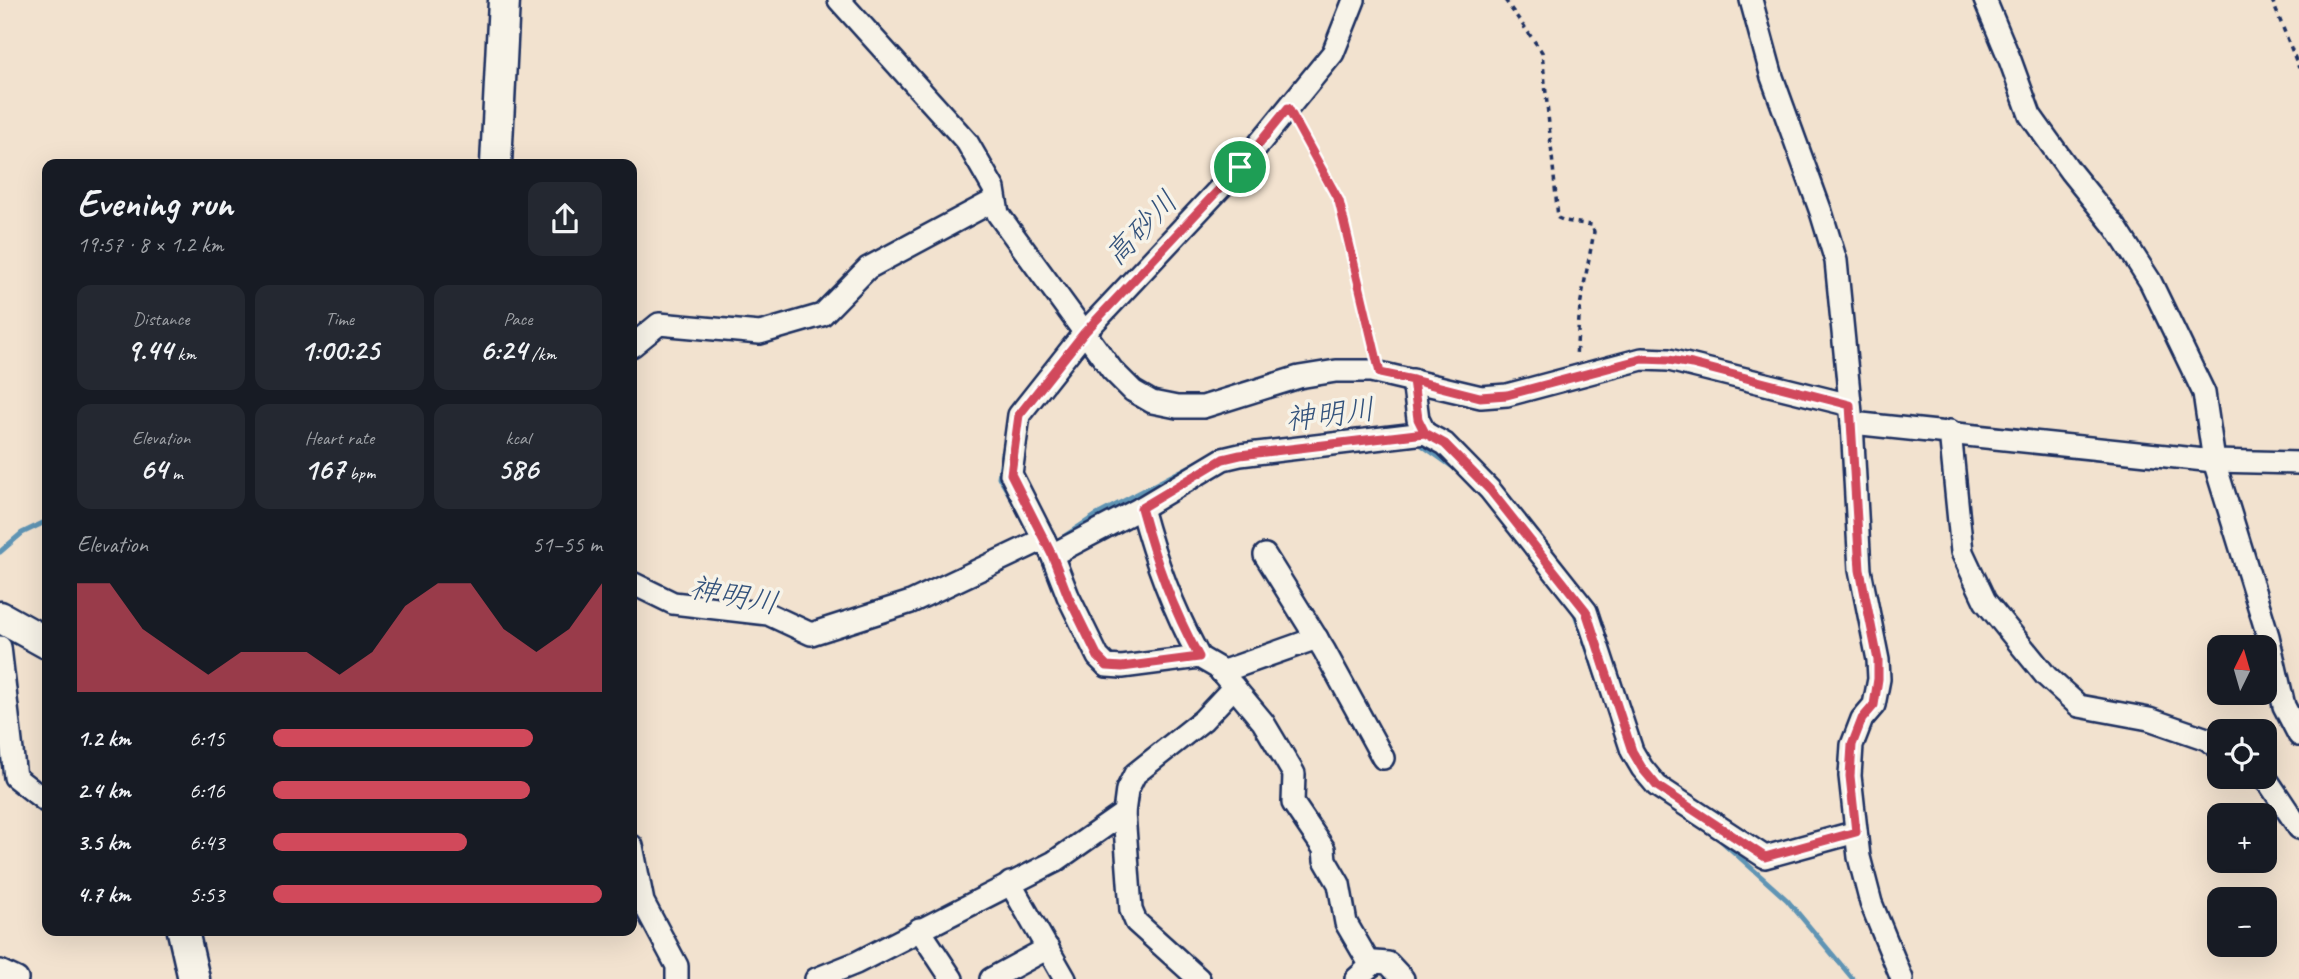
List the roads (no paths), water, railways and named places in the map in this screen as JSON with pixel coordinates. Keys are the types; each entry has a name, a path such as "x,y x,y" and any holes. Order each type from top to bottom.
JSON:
{"street":[{"path":"496,159 504,0"},
{"path":"839,0 967,142 994,189 998,214 1112,370 1133,391 1152,402 1177,407 1203,407 1299,377 1336,371 1380,373 1480,397 1507,395 1642,359 1669,360 1851,414 1950,431 2214,461 2299,463"},
{"path":"1199,657 1122,667 1107,666 1098,657 1011,474 1019,415 1084,333 1240,167 1333,53 1354,0"},
{"path":"1751,0 1772,77 1836,261 1851,414 1860,570 1878,660 1874,705 1862,719 1852,745 1850,776 1859,857 1871,903 1902,979"},
{"path":"1985,0 2030,116 2116,228 2150,281 2204,393 2214,461 2268,635 2284,706 2299,735"},
{"path":"637,342 659,324 760,333 822,315 868,268 995,200"},
{"path":"1413,380 1418,419 1425,433 1445,444 1490,490 1586,611 1632,751 1657,786 1765,857 1856,832"},
{"path":"1950,431 1962,552 1985,601 2046,676 2079,706 2149,719 2207,739"},
{"path":"637,585 673,603 768,614 811,634 911,602 1141,508 1223,459 1425,433"},
{"path":"1141,508 1158,570 1178,618 1199,657 1228,680 1263,722 1294,774 1293,803 1324,849 1325,860 1339,884 1346,923 1363,973 1375,962 1388,963 1403,979"},
{"path":"1265,555 1317,638 1383,758"},
{"path":"42,641 1,628 15,777 42,798"},
{"path":"1199,979 1136,922 1131,910 1124,813 1126,790 1135,774 1203,720 1228,680 1317,638"},
{"path":"2273,789 2299,828"},
{"path":"816,979 856,962 1054,862 1124,813"},
{"path":"637,871 643,902 677,966 677,979"},
{"path":"1010,883 1065,979"},
{"path":"919,929 952,979"},
{"path":"184,936 194,979"},
{"path":"991,979 1048,948"},
{"path":"0,971 17,979"}],"waterway":[{"name":"神明川","path":"1243,445 1282,440"},
{"name":"神明川","path":"1416,441 1457,470"},
{"name":"神明川","path":"1054,543 1095,516 1223,449"},
{"name":"高砂川","path":"1003,453 999,477 1012,499"},
{"name":"神明川","path":"0,552 22,533 42,523"},
{"name":"神明川","path":"1573,608 1625,758"},
{"name":"神明川","path":"1718,838 1787,900 1853,979"}]}
